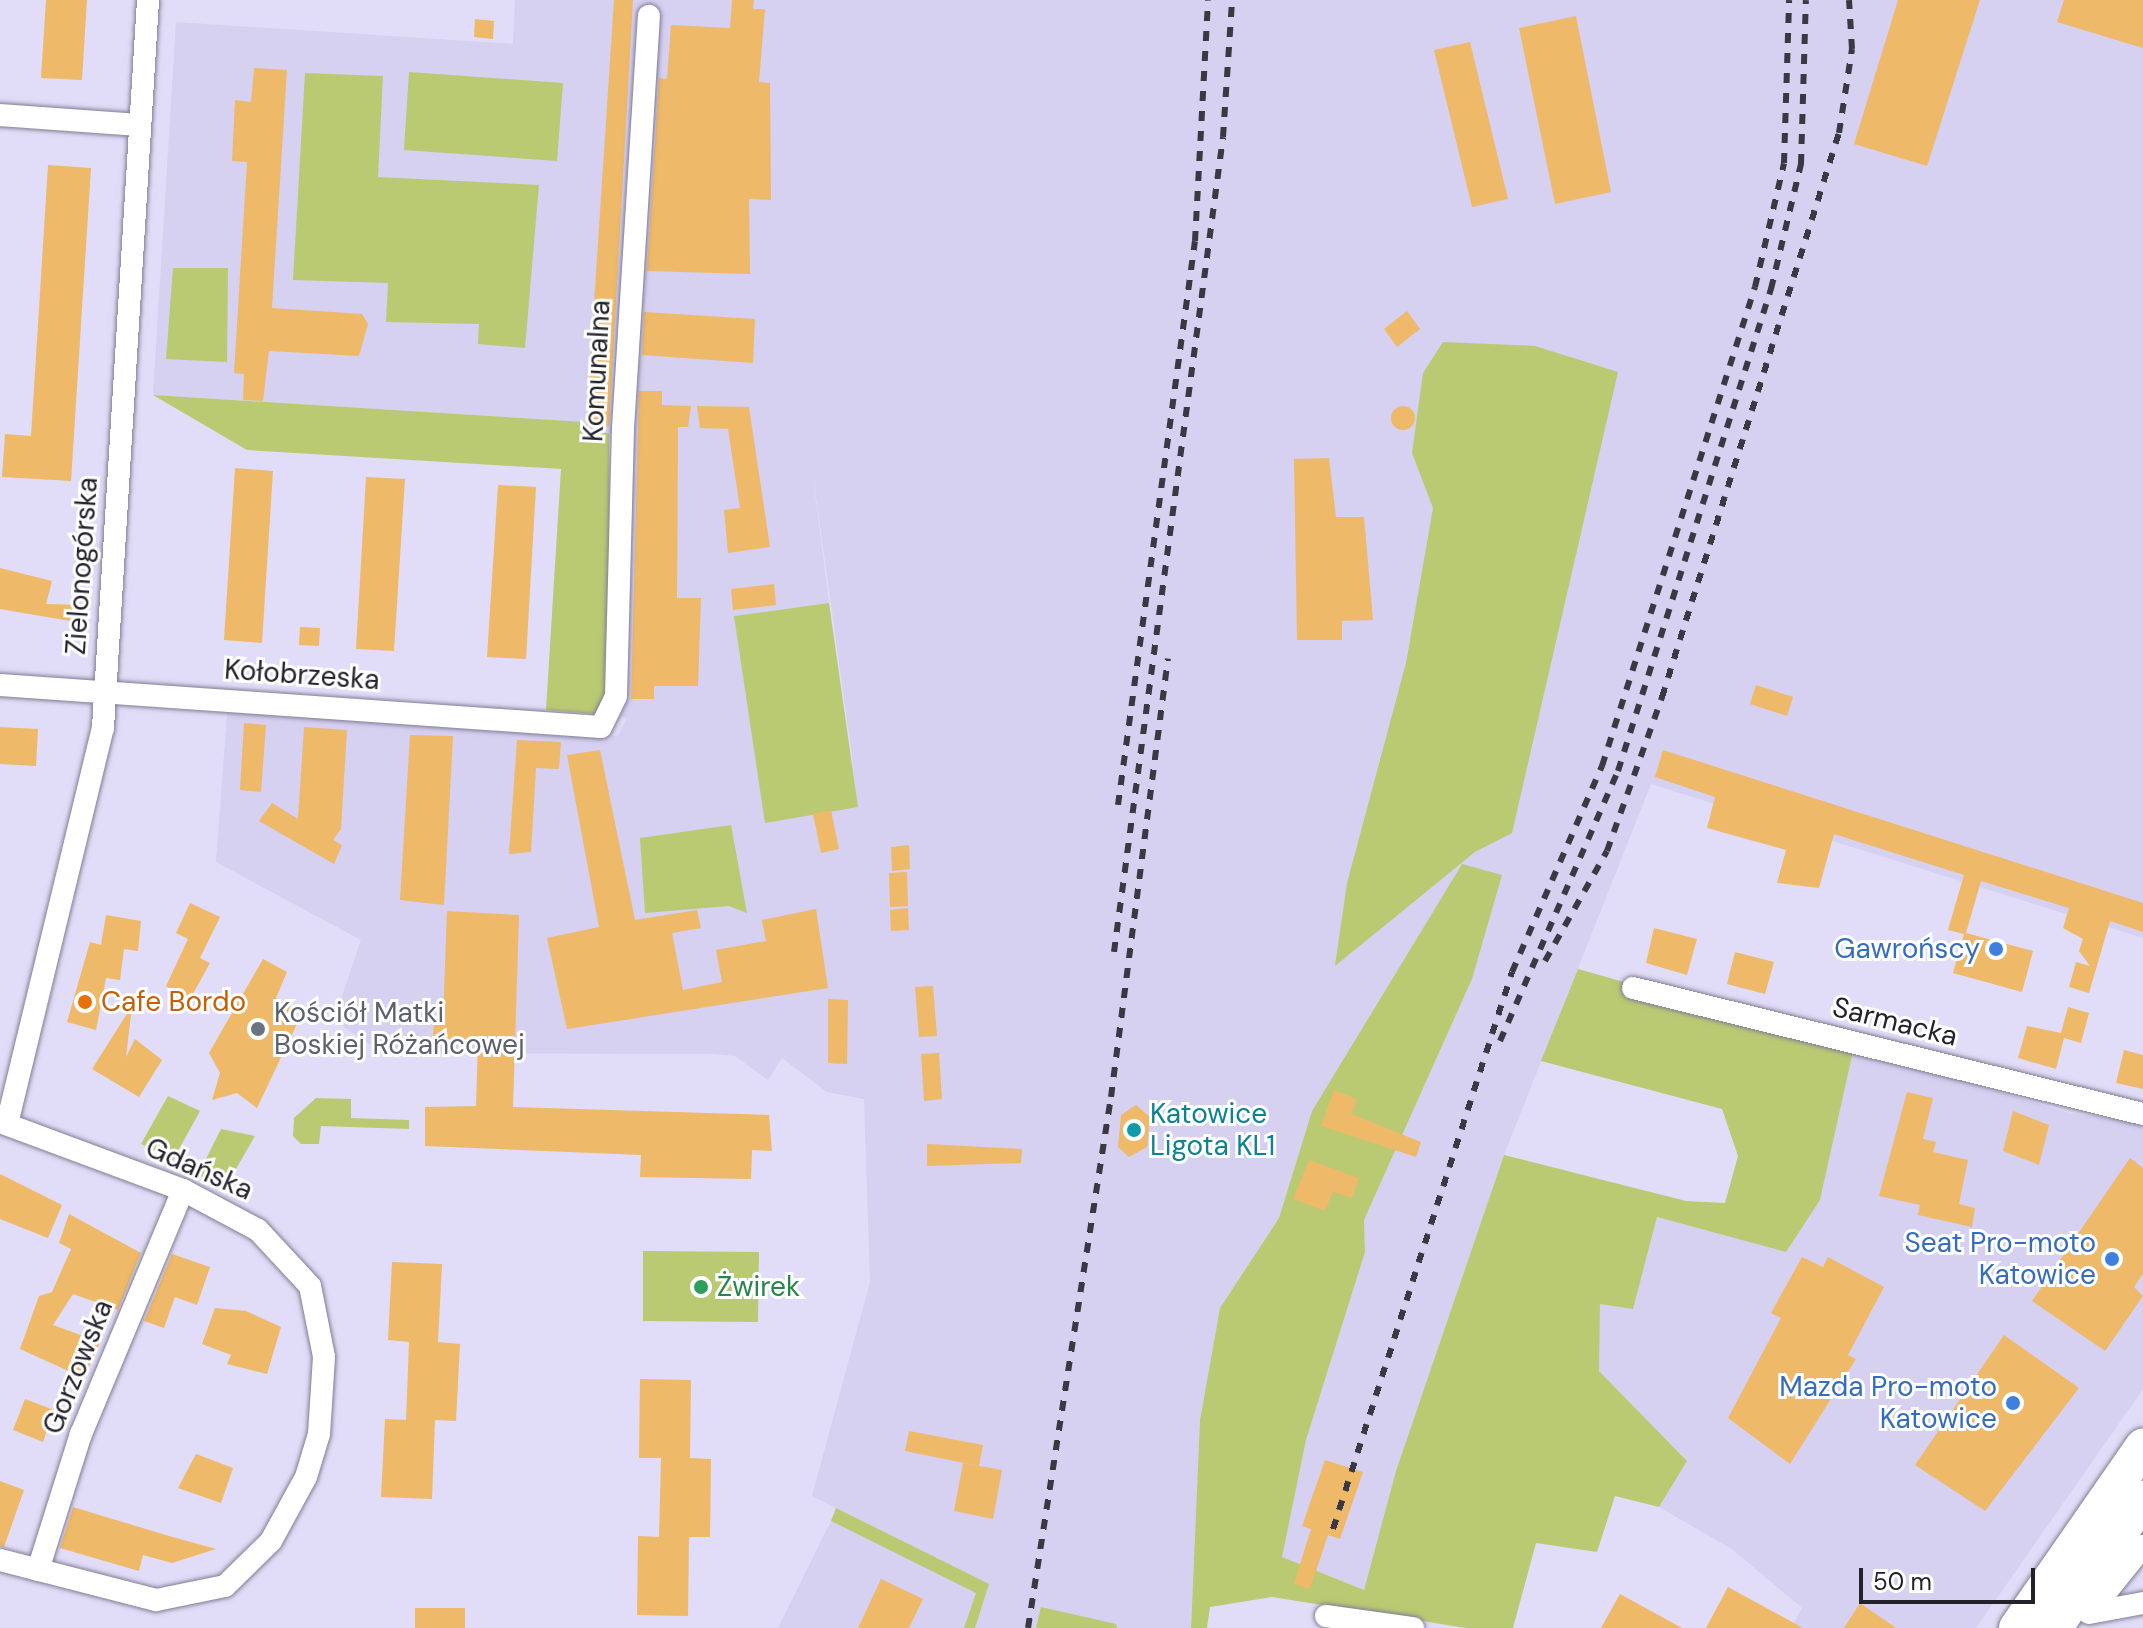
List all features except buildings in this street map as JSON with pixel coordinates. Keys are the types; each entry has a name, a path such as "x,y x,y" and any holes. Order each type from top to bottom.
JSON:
{"main road":[{"path":"2017,1628 2143,1447"},
{"path":"2054,1628 2143,1499"}],"street":[{"name":"Zielonogórska","path":"3,1123 92,787 104,692 148,0"},
{"name":"Komunalna","path":"601,727 616,696 623,428 649,16"},
{"path":"0,115 139,125"},
{"name":"Kołobrzeska","path":"0,685 601,727"},
{"name":"Sarmacka","path":"1633,988 2143,1114"},
{"name":"Gdańska","path":"0,1560 156,1600 225,1586 271,1541 306,1477 323,1394 319,1309 310,1286 258,1230 183,1190 3,1123"},
{"name":"Gorzowska","path":"38,1570 81,1434 183,1190"},
{"path":"2090,1612 2142,1603 2138,1552"},
{"path":"2064,1628 2090,1612 2138,1552"},
{"path":"1326,1616 1413,1628"}],"shaded area":[{"path":"515,0 2143,0 2143,938 1651,784 1504,1155 1396,1471 1364,1590 1281,1557 1306,1440 1365,1252 1364,1220 1472,979 1462,864 1312,1111 1279,1218 1220,1308 1200,1420 1191,1628 1117,1628 1042,1607 1036,1628 975,1628 988,1584 812,1496 870,1282 864,1099 827,1092 782,1058 768,1080 735,1056 713,1054 382,1053 334,1020 361,940 216,862 227,715 219,708 618,736 627,718 621,717 628,434 584,433 585,422 153,395 176,22 513,44","holes":["811,461 857,807 734,616 829,603"]},
{"path":"1854,1047 2071,1114 2143,1121 2143,1389 1976,1628 1791,1628 1802,1608 1732,1549 1659,1507 1687,1461 1599,1371 1599,1303 1633,1309 1657,1217 1786,1251 1820,1200"},
{"path":"831,1521 977,1593 964,1628 778,1628"}],"green space":[{"path":"409,72 563,83 557,161 404,150"},
{"path":"305,73 383,76 378,177 539,185 525,348 478,344 479,324 386,322 388,283 293,280"},
{"path":"173,268 228,268 227,362 166,359"},
{"path":"1443,342 1535,346 1618,372 1512,833 1475,852 1335,966 1347,883 1406,663 1433,508 1412,453 1423,373"},
{"path":"153,395 585,422 585,433 609,433 610,694 596,714 546,710 561,469 247,450"},
{"path":"829,603 858,807 765,823 734,616"},
{"path":"731,825 747,913 729,906 645,913 640,838"},
{"path":"1462,864 1502,875 1472,979 1364,1220 1365,1252 1306,1440 1282,1557 1364,1590 1396,1471 1504,1155 1686,1201 1725,1203 1738,1156 1722,1109 1541,1061 1578,969 1854,1047 1820,1200 1786,1252 1657,1217 1633,1309 1600,1304 1599,1371 1687,1461 1659,1507 1615,1496 1597,1552 1536,1543 1513,1628 1466,1628 1272,1597 1210,1607 1207,1628 1191,1628 1200,1420 1220,1308 1279,1218 1312,1111"},
{"path":"168,1096 200,1111 173,1160 141,1144"},
{"path":"316,1098 351,1099 351,1118 409,1120 409,1129 321,1126 319,1144 301,1144 293,1136 294,1118"},
{"path":"221,1129 255,1136 229,1181 212,1181 198,1175"},
{"name":"Żwirek","path":"643,1251 759,1252 758,1322 643,1321"},
{"path":"836,1508 989,1584 975,1628 964,1628 976,1593 831,1521"},
{"path":"1041,1607 1116,1624 1117,1628 1036,1628"}],"railway":[{"path":"1118,805 1195,241 1208,0"},
{"path":"1114,952 1223,137 1232,0"},
{"path":"1333,1529 1512,972 1602,766 1755,287 1784,163 1789,0"},
{"path":"1500,1041 1618,771 1771,289 1801,164 1806,0"},
{"path":"1545,961 1607,851 1662,697 1839,133 1852,49 1849,0"},
{"path":"1028,1628 1111,1097 1168,659"}],"place":[{"name":"Gawrońscy","path":"1996,949"},
{"name":"Cafe Bordo","path":"85,1002"},
{"name":"Kościół Matki Boskiej Różańcowej","path":"258,1029"},
{"name":"Katowice Ligota KL1","path":"1134,1130"},
{"name":"Seat Pro-moto Katowice","path":"2112,1259"},
{"name":"Żwirek","path":"701,1287"},
{"name":"Mazda Pro-moto Katowice","path":"2013,1403"}]}
